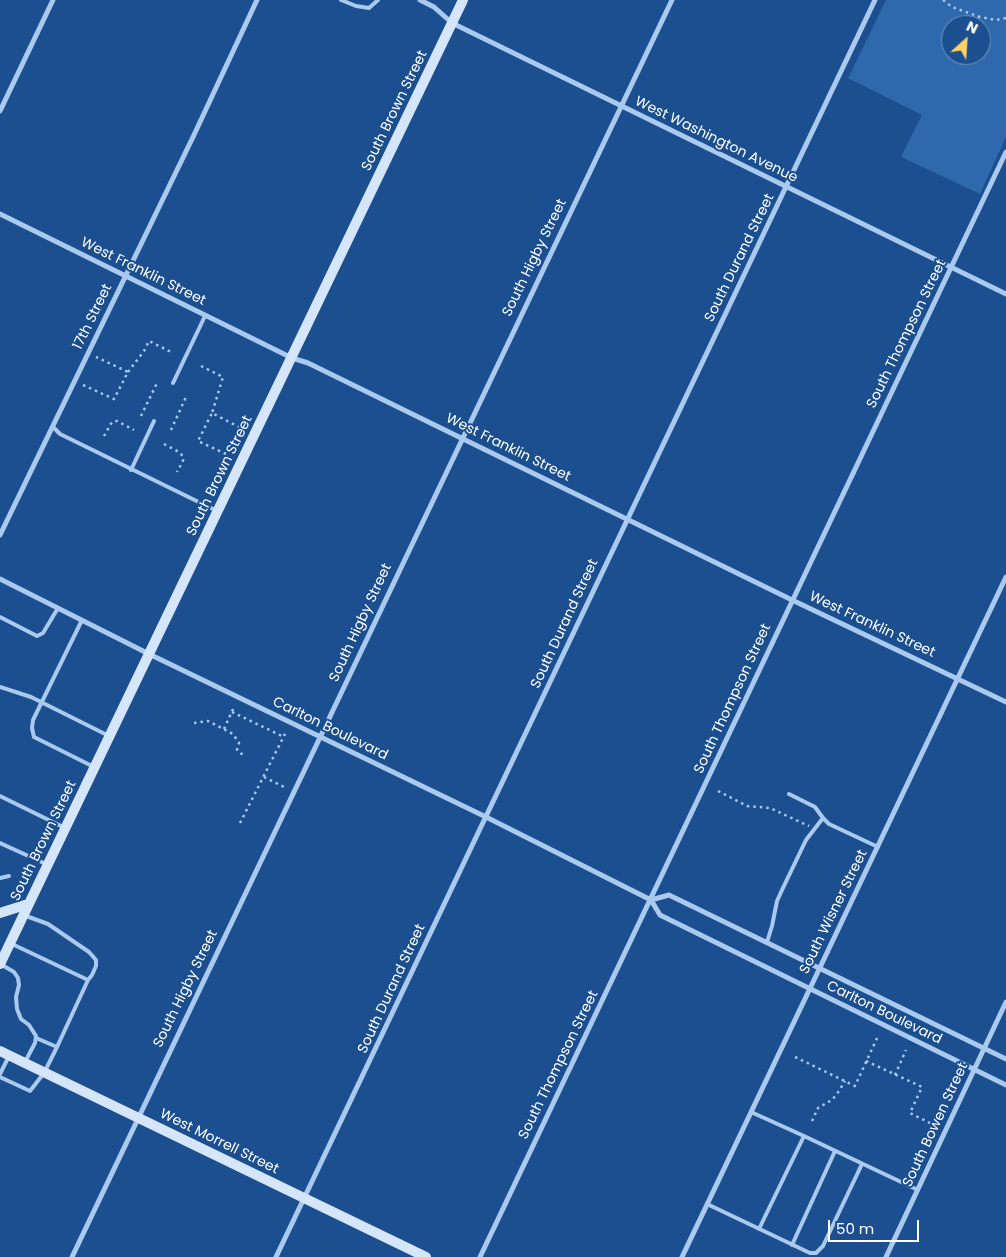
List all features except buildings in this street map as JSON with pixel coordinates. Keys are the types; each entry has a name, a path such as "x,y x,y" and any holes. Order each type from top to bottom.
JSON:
{"main road":[{"name":"South Brown Street","path":"0,964 463,0"},
{"path":"0,913 28,904"},
{"name":"West Morrell Street","path":"4,1053 426,1257"}],"street":[{"path":"0,111 53,0"},
{"name":"17th Street","path":"0,536 257,0"},
{"name":"West Washington Avenue","path":"420,0 434,7 452,23 1006,294"},
{"name":"South Higby Street","path":"72,1257 672,0"},
{"name":"South Durand Street","path":"276,1257 876,0"},
{"name":"South Thompson Street","path":"480,1257 1006,152"},
{"name":"West Franklin Street","path":"0,214 205,316 462,438 792,600 1006,702"},
{"name":"South Wisner Street","path":"682,1257 808,989 878,848 1006,577"},
{"name":"Carlton Boulevard","path":"0,579 651,900 660,915 1006,1085"},
{"name":"Carlton Boulevard","path":"651,900 669,895 1006,1059"},
{"name":"South Bowen Street","path":"886,1257 1006,1002"}],"lane":[{"path":"341,0 356,6 369,8 378,0"},
{"path":"173,383 205,316"},
{"path":"131,470 154,421"},
{"path":"52,427 60,434 218,512"},
{"path":"0,617 37,636 43,633 58,608"},
{"path":"82,620 33,720 32,728 34,737 95,767"},
{"path":"0,687 31,697 110,737"},
{"path":"789,794 815,807 829,824 878,848"},
{"path":"0,796 65,828"},
{"path":"767,942 777,901 806,840 823,818"},
{"path":"0,843 47,865"},
{"path":"0,878 9,876"},
{"path":"4,1053 0,1075 30,1092 44,1073 58,1047 96,966 96,960 89,952 48,924 23,915"},
{"path":"10,943 88,980"},
{"path":"0,964 14,972 18,978 19,985 16,997 20,1019 29,1025 36,1036 35,1043 24,1063"},
{"path":"36,1038 58,1047"},
{"path":"751,1112 918,1190"},
{"path":"759,1229 804,1136"},
{"path":"792,1244 835,1151"},
{"path":"708,1204 810,1253 816,1253 823,1246 862,1164"}],"path":[{"path":"943,0 952,7 980,18 996,20 1006,18"},
{"path":"83,385 114,399 128,372 144,352 149,341 171,352"},
{"path":"96,357 128,372"},
{"path":"201,366 223,377 212,413 198,440 226,454"},
{"path":"141,416 157,382"},
{"path":"170,430 186,397"},
{"path":"212,413 239,427"},
{"path":"104,436 112,422 117,421 134,430"},
{"path":"164,444 183,456 183,461 177,472"},
{"path":"224,729 234,707"},
{"path":"232,712 284,737"},
{"path":"194,723 208,721 233,734 239,743 237,750 243,755"},
{"path":"240,823 286,732"},
{"path":"264,777 286,788"},
{"path":"718,791 748,806 770,808 815,829"},
{"path":"795,1057 854,1086 878,1036"},
{"path":"895,1075 906,1050"},
{"path":"866,1061 922,1087 910,1113 932,1124"},
{"path":"812,1120 818,1108 832,1100 845,1081"}],"shaded area":[{"path":"886,0 1006,0 1006,137 980,194 901,157 922,115 848,78"}]}
